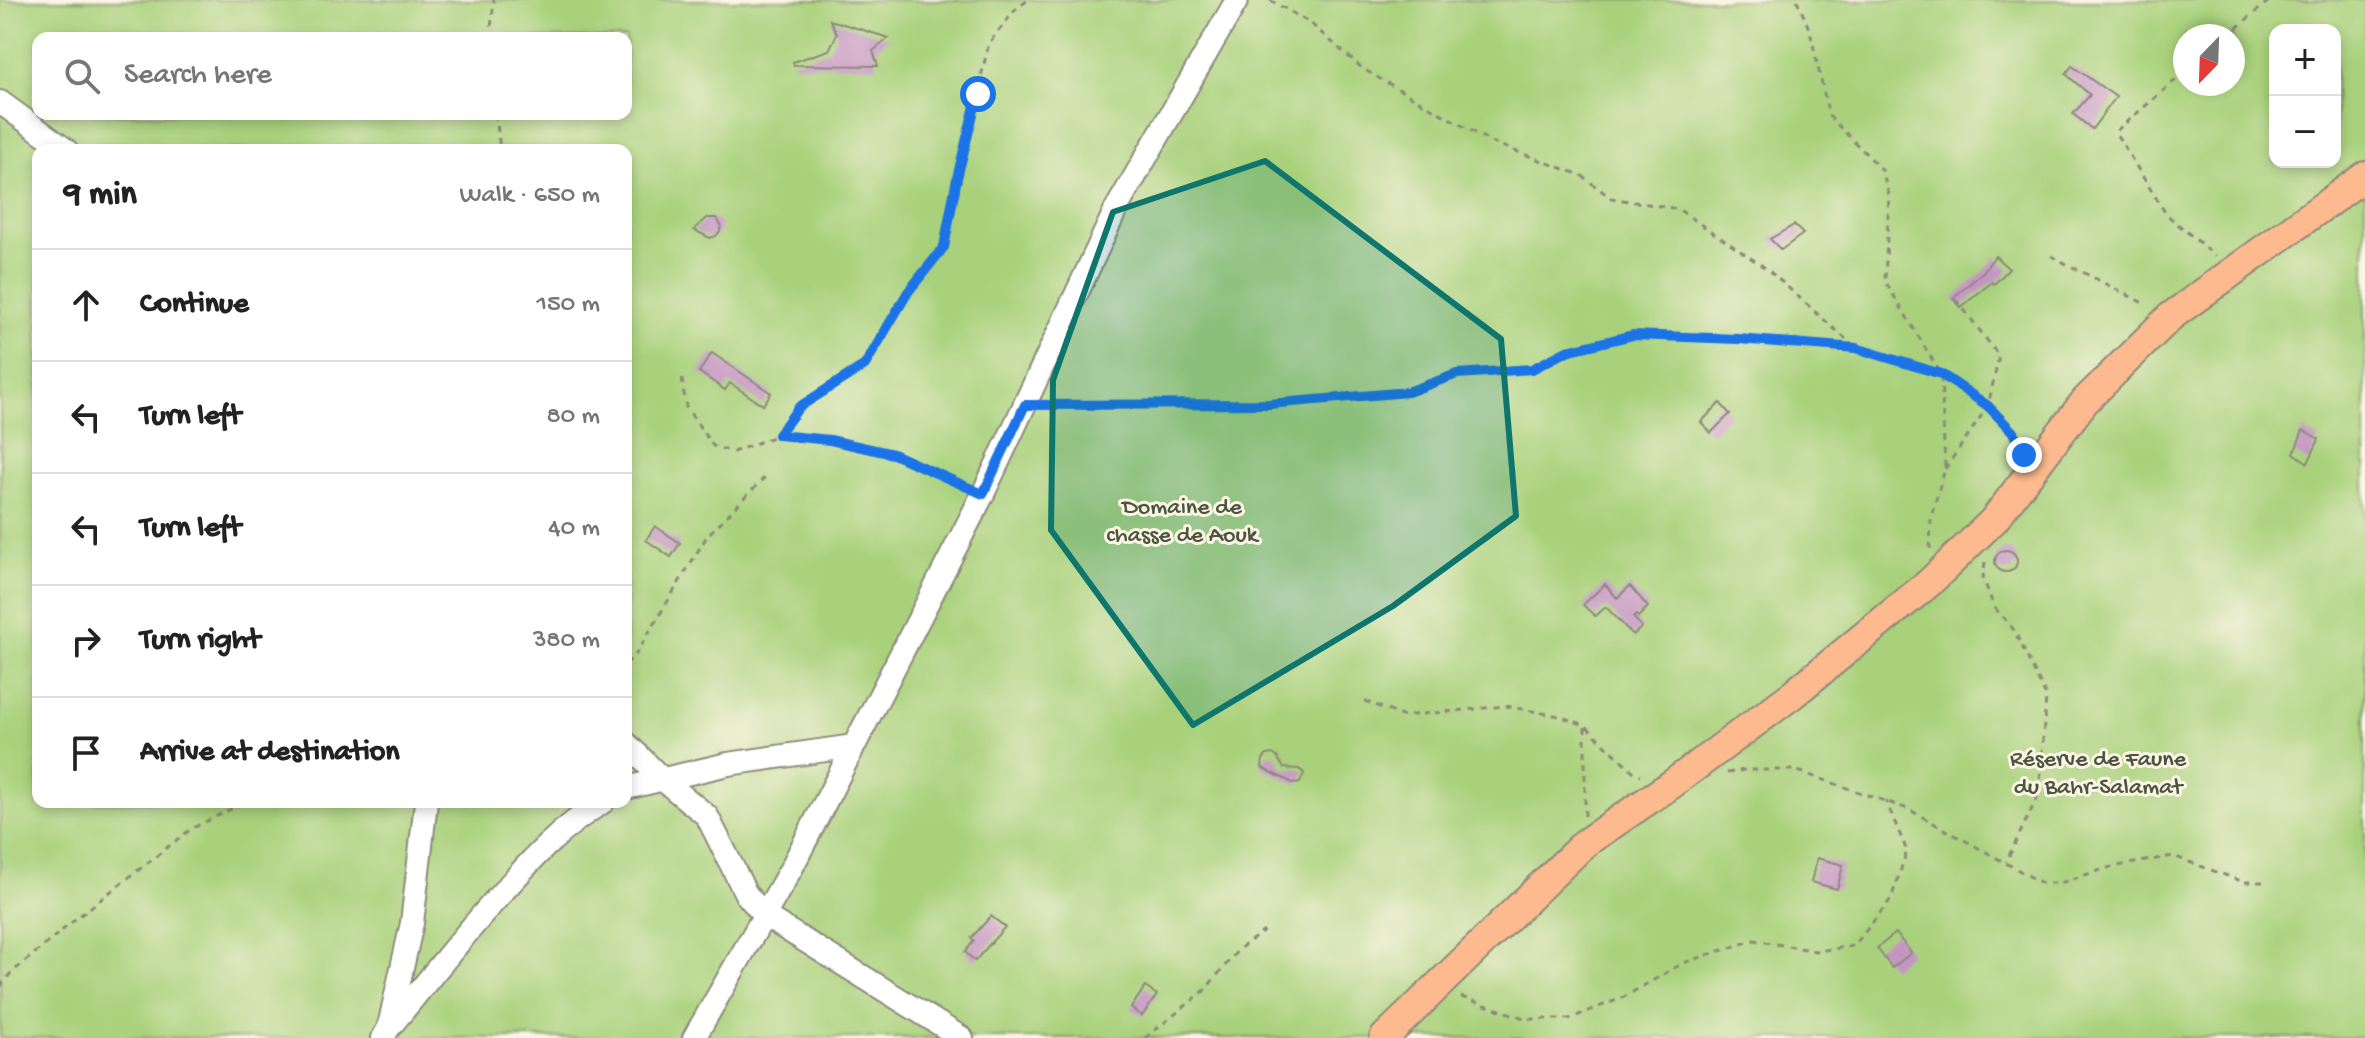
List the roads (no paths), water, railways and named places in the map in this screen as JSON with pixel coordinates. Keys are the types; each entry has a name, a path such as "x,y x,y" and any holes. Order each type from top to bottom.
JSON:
{"main road":[{"path":"1384,1038 1585,843 1672,784 1792,695 1929,583 1991,523 2085,401 2170,317 2365,176"}],"street":[{"path":"694,1038 765,916 983,494 1116,209 1237,0"},
{"path":"0,102 58,144"},
{"path":"632,786 728,764 854,746"},
{"path":"632,749 707,816 746,894 765,916 962,1038"},
{"path":"386,1034 412,923 425,808"},
{"path":"386,1034 482,915 543,847 574,819 593,808"}],"park label":[{"name":"Domaine de chasse de Aouk","path":"1182,519"},
{"name":"Réserve de Faune du Bahr-Salamat","path":"2098,771"}]}
